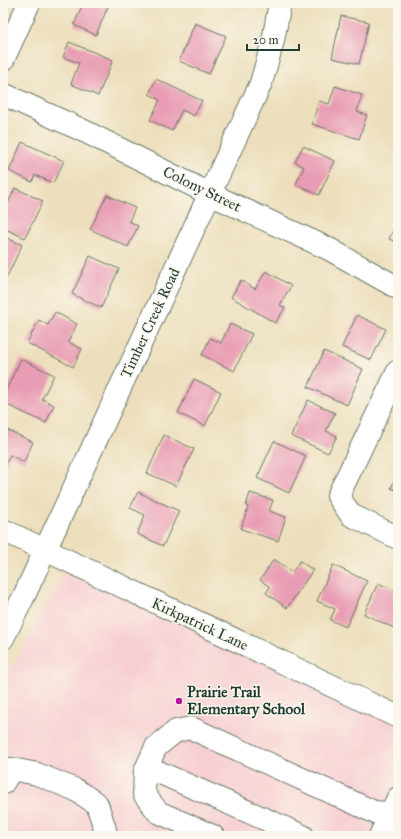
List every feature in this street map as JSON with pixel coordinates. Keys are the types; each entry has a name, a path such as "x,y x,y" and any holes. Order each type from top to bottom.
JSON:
{"street":[{"path":"3,60 29,3"},
{"name":"Timber Creek Road","path":"3,638 261,84 273,41 280,3"},
{"name":"Colony Street","path":"3,94 84,131 210,194 329,249 398,288"},
{"path":"398,371 338,496 351,515 398,538"},
{"name":"Kirkpatrick Lane","path":"3,530 398,717"},
{"path":"212,836 158,812 144,794 145,771 156,747 176,731 191,728 374,812 395,806"},
{"path":"147,767 303,836"},
{"path":"3,783 12,769 37,774 76,790 97,804 105,829 104,836"},
{"path":"380,836 395,806"}],"shaded area":[{"name":"Prairie Trail Elementary School","path":"68,565 398,721 398,836 3,836 3,680 17,659"}],"building":[{"path":"83,3 109,4 96,35 74,25"},
{"path":"341,16 369,22 359,64 332,58"},
{"path":"195,23 226,36 209,74 179,61"},
{"path":"69,42 113,60 98,96 71,84 79,63 63,57"},
{"path":"156,79 202,101 194,116 182,110 172,131 150,120 160,100 149,94"},
{"path":"335,86 362,95 357,112 367,115 359,139 312,124 319,101 329,104"},
{"path":"22,142 64,161 53,183 35,175 32,182 9,171"},
{"path":"303,146 335,161 319,195 296,184 304,167 295,162"},
{"path":"15,188 43,201 25,238 3,228 3,207 6,208"},
{"path":"107,195 135,208 129,221 138,226 128,247 90,229"},
{"path":"398,220 398,243 389,239"},
{"path":"3,236 22,245 5,281 3,280"},
{"path":"90,256 119,269 101,308 72,294"},
{"path":"266,271 291,286 280,305 285,308 275,323 231,297 241,280 255,289"},
{"path":"55,312 77,324 68,342 82,349 73,367 27,343 39,320 48,325"},
{"path":"357,315 386,329 371,360 342,347"},
{"path":"230,324 252,334 234,371 202,355 210,338 221,343"},
{"path":"324,351 363,369 347,405 308,387"},
{"path":"21,359 54,375 42,399 54,405 46,423 3,403 3,396"},
{"path":"194,379 221,392 205,426 178,413"},
{"path":"308,400 335,413 326,431 337,436 328,453 291,436"},
{"path":"3,428 33,442 24,462 10,455 3,470"},
{"path":"164,435 194,449 176,486 147,473"},
{"path":"274,441 306,456 289,493 257,478"},
{"path":"398,472 398,491 391,488"},
{"path":"138,492 179,511 163,546 137,534 145,515 130,508"},
{"path":"250,493 273,500 269,511 286,517 278,541 241,529 248,507 246,506"},
{"path":"274,559 292,572 300,561 313,570 287,608 266,593 270,587 260,580"},
{"path":"333,565 367,581 346,627 330,620 335,609 317,601"},
{"path":"378,583 398,592 398,630 364,614"}],"place":[{"name":"Prairie Trail Elementary School","path":"179,701"}]}
